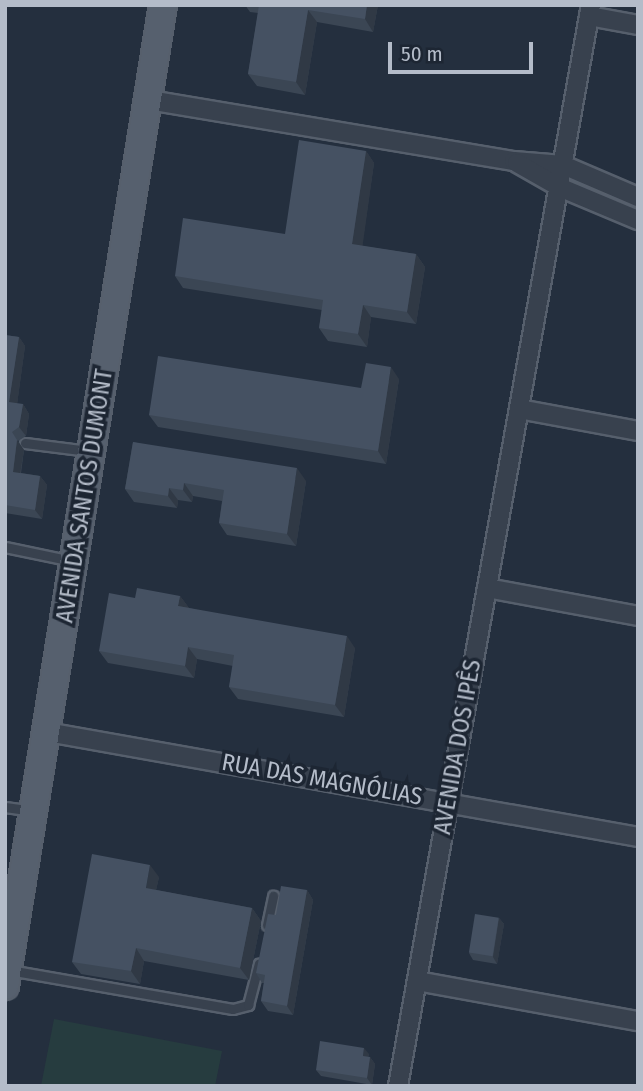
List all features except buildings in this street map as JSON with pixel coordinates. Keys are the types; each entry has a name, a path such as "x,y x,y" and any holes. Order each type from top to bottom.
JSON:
{"main road":[{"name":"AVENIDA SANTOS DUMONT","path":"7,978 163,5"}],"street":[{"path":"590,11 638,25"},
{"name":"AVENIDA DOS IPÊS","path":"398,1086 590,11"},
{"path":"149,100 514,161 563,165 638,197"},
{"path":"514,161 559,187 638,220"},
{"path":"519,409 638,431"},
{"path":"487,588 638,616"},
{"name":"RUA DAS MAGNÓLIAS","path":"47,732 638,837"},
{"path":"417,981 638,1021"}],"lane":[{"path":"25,443 92,452"},
{"path":"5,547 74,561"},
{"path":"5,807 33,811"},
{"path":"265,935 273,896"},
{"path":"7,978 233,1009 248,1005 252,999 262,947"}],"green space":[{"path":"54,1019 222,1051 215,1086 41,1086"}]}
